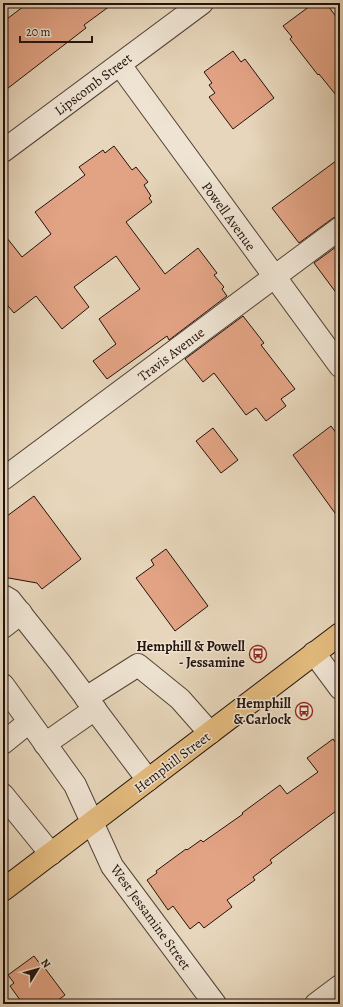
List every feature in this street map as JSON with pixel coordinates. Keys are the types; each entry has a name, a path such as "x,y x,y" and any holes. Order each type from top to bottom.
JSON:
{"main road":[{"name":"Hemphill Street","path":"3,890 340,634"}],"street":[{"name":"Lipscomb Street","path":"3,151 202,3"},
{"name":"Powell Avenue","path":"120,65 340,366"},
{"name":"Travis Avenue","path":"3,479 340,228"},
{"path":"3,596 10,600 21,613 148,780"},
{"path":"3,627 21,613"},
{"path":"314,653 340,688"},
{"path":"45,744 138,665 180,699 210,733"},
{"name":"West Jessamine Street","path":"3,685 75,785 112,866 215,1004"},
{"path":"3,743 29,722"},
{"path":"3,795 51,854"},
{"path":"316,1004 340,986"}],"building":[{"path":"28,3 114,3 84,25 86,28 3,92 3,22"},
{"path":"314,3 326,3 340,22 340,100 290,39 292,37 283,26"},
{"path":"233,51 241,62 245,59 274,98 233,129 209,97 215,93 209,85 212,83 204,72"},
{"path":"114,146 132,170 136,167 148,182 144,185 151,196 149,198 152,202 126,222 165,274 198,248 217,273 214,275 224,287 222,289 227,296 169,340 167,336 107,379 93,361 116,344 99,319 140,289 116,256 74,287 89,307 62,329 36,296 14,313 3,300 3,233 22,257 51,234 35,212 85,175 79,167 103,150 105,153"},
{"path":"340,158 340,216 333,218 299,243 272,208"},
{"path":"340,244 340,298 314,263"},
{"path":"243,316 264,343 261,345 295,389 281,399 286,406 266,421 256,408 246,415 214,373 203,382 185,359"},
{"path":"331,426 340,438 340,520 293,455"},
{"path":"213,428 238,460 221,473 196,441"},
{"path":"34,496 81,559 42,589 37,583 3,577 3,519"},
{"path":"166,549 208,606 175,631 136,578 154,565 151,560"},
{"path":"333,739 340,749 340,808 270,860 272,863 253,877 255,880 227,900 232,907 204,928 199,922 190,929 173,906 168,910 147,880 157,873 156,871 186,849 187,850 201,840 203,842 243,814 242,813 280,785 287,794 318,772 307,758"},
{"path":"34,956 65,995 53,1004 23,1004 10,986 14,983 8,975"}],"place":[{"name":"Hemphill & Powell - Jessamine","path":"258,654"},
{"name":"Hemphill & Carlock","path":"304,711"}]}
